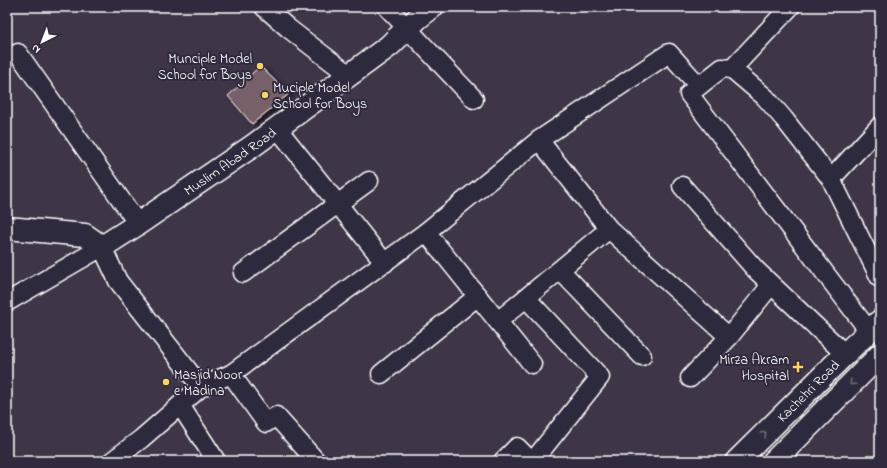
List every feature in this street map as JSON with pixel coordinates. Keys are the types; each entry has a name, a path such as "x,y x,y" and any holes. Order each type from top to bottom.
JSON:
{"street":[{"path":"264,7 288,28 349,75"},
{"path":"387,7 474,99"},
{"name":"Muslim Abad Road","path":"102,248 254,145 389,46 407,28 432,7"},
{"path":"732,69 790,7"},
{"path":"18,53 138,224"},
{"path":"115,460 201,387 231,374 426,232 539,140 669,53 699,86"},
{"path":"875,326 689,94 722,68 732,69 765,97 831,179 880,278"},
{"path":"831,179 880,126"},
{"path":"277,128 385,263"},
{"path":"539,140 609,229 729,337"},
{"path":"242,273 369,181"},
{"path":"682,186 771,285 844,354"},
{"path":"7,228 85,235 102,248 118,282 201,387"},
{"path":"498,321 609,229"},
{"path":"426,232 532,364"},
{"path":"7,302 102,248"},
{"path":"560,270 642,356"},
{"path":"690,378 729,337 771,285"},
{"path":"381,374 478,296"},
{"path":"503,461 517,448 532,461 600,377 526,298"},
{"name":"Kachehri Road","path":"737,461 844,354 875,326"},
{"name":"Kachehri Road","path":"774,461 880,355"},
{"path":"231,374 266,423 276,416 316,461"},
{"path":"180,405 216,461"}],"building":[{"path":"260,66 289,94 252,124 228,96"}],"place":[{"name":"Munciple Model School for Boys","path":"260,66"},
{"name":"Muciple Model School for Boys","path":"265,95"},
{"name":"Mirza Akram Hospital","path":"798,367"},
{"name":"Masjid Noor e Madina","path":"166,382"}]}
